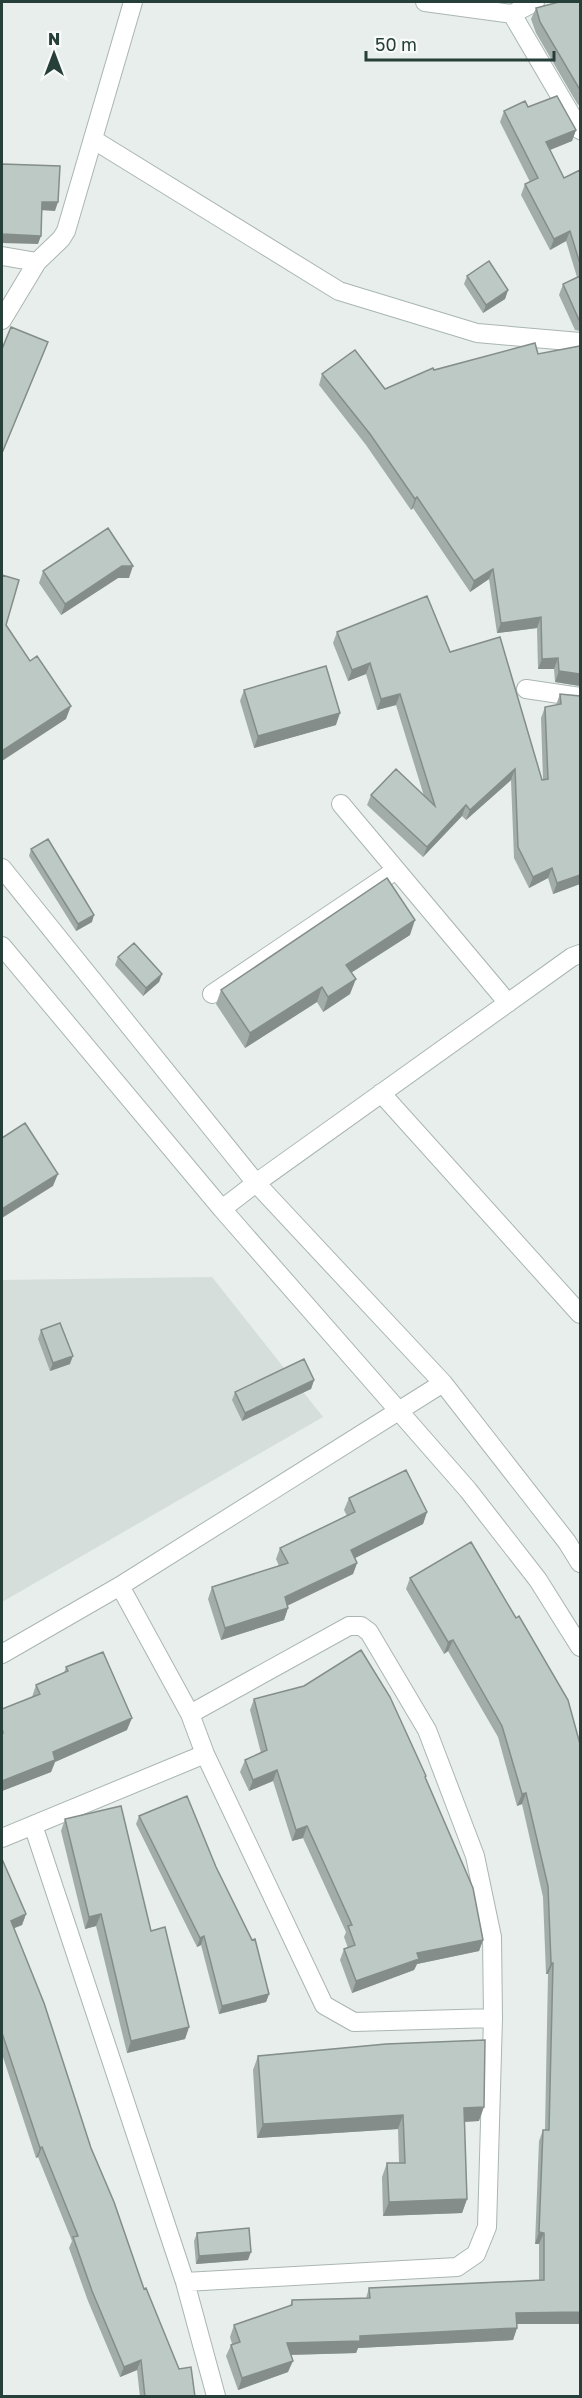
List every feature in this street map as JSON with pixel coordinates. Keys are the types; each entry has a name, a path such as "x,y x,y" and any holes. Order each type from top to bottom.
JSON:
{"street":[{"path":"2,320 37,262 61,239 66,231 133,2"},
{"path":"425,2 512,14 535,2"},
{"path":"512,14 580,130"},
{"path":"94,140 339,291 477,333 580,342"},
{"path":"2,256 37,262"},
{"path":"526,689 580,697"},
{"path":"341,804 508,1003"},
{"path":"2,868 256,1183 443,1383 567,1542 580,1563"},
{"path":"212,994 396,870"},
{"path":"2,946 222,1209 468,1490 538,1580 580,1647"},
{"path":"222,1209 381,1093 572,957 580,954"},
{"path":"381,1093 580,1314"},
{"path":"2,1654 120,1586 443,1383"},
{"path":"120,1586 190,1714 205,1755 324,2005 354,2022 493,2018"},
{"path":"185,2282 458,2267 476,2254 487,2227 493,2018 492,1937 475,1856 427,1730 369,1632 361,1626 349,1626 190,1714"},
{"path":"2,1838 205,1755"},
{"path":"33,1825 185,2282 216,2397"}],"shaded area":[{"path":"212,1277 323,1417 2,1602 2,1280"}],"building":[{"path":"559,2 580,2 580,90 540,22 536,8"},
{"path":"557,96 576,130 546,142 564,178 580,170 580,264 570,231 554,239 525,184 538,178 504,111 525,101 528,107"},
{"path":"2,164 60,166 58,202 42,202 41,236 2,234"},
{"path":"489,261 508,290 486,305 467,276"},
{"path":"580,276 580,320 579,320 563,284"},
{"path":"11,327 48,342 2,453 2,349"},
{"path":"535,343 538,354 580,346 580,674 559,671 558,658 542,659 541,617 501,623 493,569 474,581 417,497 415,499 370,434 322,374 355,350 385,389 433,368 434,370"},
{"path":"108,528 133,566 122,566 65,604 43,571"},
{"path":"2,575 19,580 6,625 30,661 37,656 71,706 2,751"},
{"path":"427,596 450,652 500,637 542,780 548,779 545,707 561,704 560,694 580,696 580,875 557,883 552,868 533,877 518,847 515,769 470,810 466,805 427,847 371,795 396,769 435,806 400,694 381,699 370,663 352,670 337,632"},
{"path":"326,666 340,713 258,736 244,690"},
{"path":"48,839 94,915 78,924 31,849"},
{"path":"387,878 415,920 346,965 356,979 328,997 322,987 250,1033 221,990"},
{"path":"134,943 162,974 146,988 118,957"},
{"path":"25,1123 58,1174 2,1209 2,1138"},
{"path":"60,1323 73,1356 53,1363 41,1330"},
{"path":"304,1359 314,1380 245,1413 235,1392"},
{"path":"406,1470 427,1512 351,1550 357,1563 285,1597 288,1608 225,1628 212,1587 288,1563 280,1548 355,1512 349,1498"},
{"path":"471,1542 516,1618 519,1616 568,1700 580,1744 580,2312 516,2313 517,2328 360,2336 360,2341 287,2343 293,2361 242,2378 231,2345 240,2342 234,2325 292,2305 292,2300 370,2298 369,2288 544,2280 544,2233 539,2232 543,2130 549,2130 553,1963 551,1963 548,1886 526,1793 522,1794 502,1726 453,1640 448,1642 410,1578"},
{"path":"361,1650 390,1697 426,1776 473,1888 483,1940 417,1953 419,1959 356,1981 344,1949 355,1945 348,1926 352,1925 307,1826 296,1830 277,1770 253,1780 245,1760 267,1750 254,1699 304,1686"},
{"path":"103,1652 132,1718 53,1752 55,1760 2,1781 2,1709 40,1694 36,1685 68,1671 66,1667"},
{"path":"187,1796 216,1867 252,1940 255,1939 269,1994 222,2006 204,1936 200,1938 139,1816"},
{"path":"121,1806 151,1931 165,1927 189,2027 131,2041 101,1914 89,1917 65,1819"},
{"path":"2,1859 26,1914 11,1921 44,2003 91,2148 114,2202 144,2289 146,2288 179,2369 191,2367 195,2397 145,2397 141,2360 124,2367 92,2291 73,2237 78,2236 42,2147 40,2148 2,2033"},
{"path":"485,2040 484,2107 464,2108 467,2199 389,2202 387,2163 405,2163 403,2115 263,2124 258,2056 386,2044"},
{"path":"249,2228 251,2252 199,2256 197,2233"}]}
